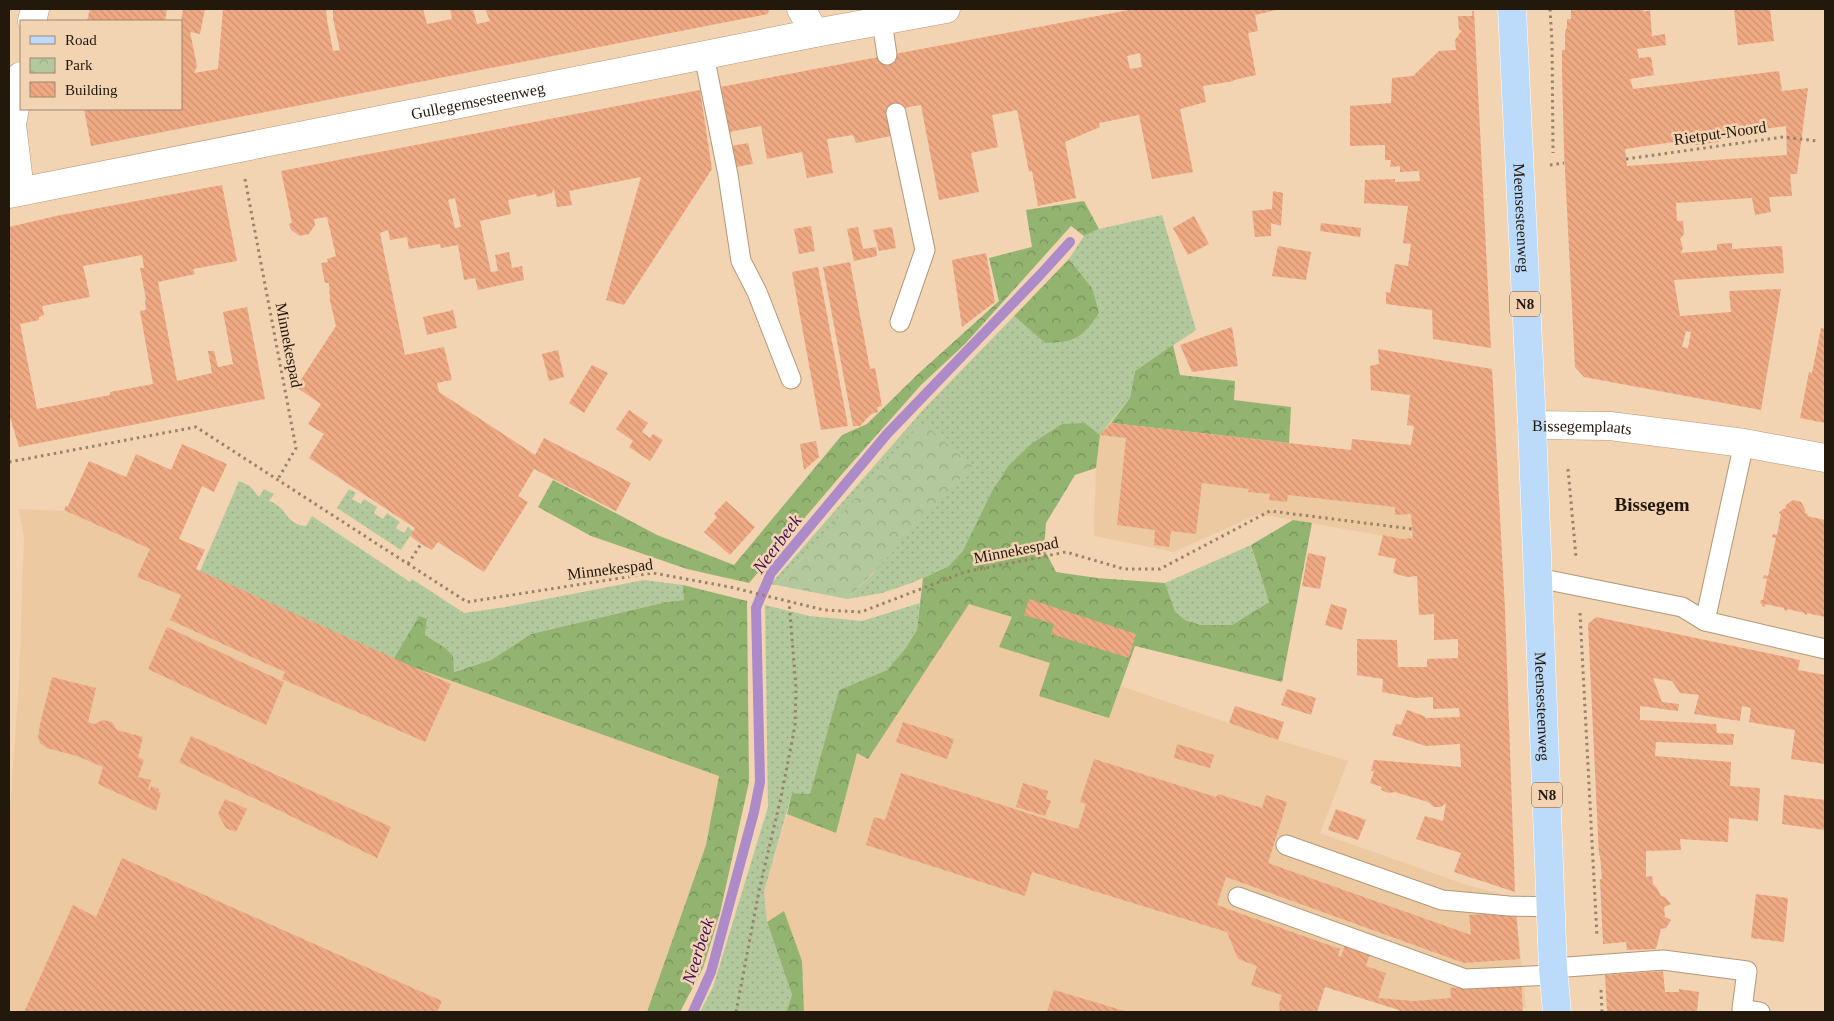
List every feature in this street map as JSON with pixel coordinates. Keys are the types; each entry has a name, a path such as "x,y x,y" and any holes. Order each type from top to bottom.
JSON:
{"main road":[{"name":"Meensesteenweg","path":"1512,9 1532,425"},
{"name":"Bissegemplaats","path":"1532,425 1538,578"},
{"name":"Meensesteenweg","path":"1538,578 1557,1012"}],"street":[{"path":"801,9 815,33"},
{"name":"Gullegemsesteenweg","path":"14,192 815,33 946,9"},
{"path":"14,192 12,124 20,81"},
{"name":"Bissegemplaats","path":"1532,425 1610,426 1744,443 1825,458"}],"lane":[{"path":"882,21 887,55"},
{"path":"704,55 728,175 741,262 761,301 791,379"},
{"path":"896,113 925,250 900,322"},
{"path":"1705,621 1744,443"},
{"path":"1538,578 1682,607 1705,621 1825,649"},
{"path":"1286,845 1442,900 1509,906 1551,907"},
{"path":"1238,897 1466,979 1554,971 1599,964 1663,960 1747,971 1742,1009 1760,1012"}],"path":[{"path":"1550,9 1554,174"},
{"name":"Rietput-Noord","path":"1626,159 1783,137 1818,141"},
{"name":"Minnekespad","path":"238,148 296,448 278,478 467,602 653,574 730,587 824,610 861,612 965,572 1066,552 1124,569 1160,569 1270,511 1412,529"},
{"path":"1564,426 1579,587 1602,1012"},
{"path":"9,462 196,427 278,478"},
{"path":"408,564 422,544"},
{"path":"736,1012 740,982 795,726 796,688 789,601"}],"shaded area":[{"path":"1111,423 1439,460 1497,458 1501,535 1402,539 1258,514 1174,552 1094,536 1096,468 1100,435"},
{"path":"19,509 66,511 393,660 719,776 706,845 647,1012 9,1012 9,825 19,679 24,538"},
{"path":"968,603 1013,617 999,647 1050,663 1040,696 1109,718 1121,686 1278,740 1348,761 1320,833 1467,885 1515,898 1526,1008 1473,1012 1406,1012 1288,975 1279,1004 1280,1012 804,1012 802,961 784,911 767,922 764,892 787,814 836,833 857,753 868,758"}],"green space":[{"path":"1084,201 1099,229 1084,236 1071,226 965,344 921,385 749,583 687,569 591,536 538,507 553,480 657,535 734,565 842,435 867,424 918,374 999,301 989,258 1032,247 1026,210"},
{"path":"1162,215 1196,330 1135,371 1130,398 1100,435 1085,423 1008,466 992,491 964,551 949,566 914,582 882,593 847,599 875,572 807,553 776,585 770,585 923,410 1014,316 1045,343 1092,288 1069,259 1084,236 1099,229"},
{"path":"1069,259 1092,288 1099,313 1088,328 1077,337 1071,340 1045,343 1014,316"},
{"path":"1173,345 1180,375 1235,381 1234,400 1291,407 1289,443 1111,423 1130,398 1135,371"},
{"path":"922,422 972,466 847,599 776,585 807,553"},
{"path":"1085,423 1100,435 1096,468 1075,475 1046,523 1044,549 1056,572 1097,578 1165,583 1175,612 1185,620 1201,625 1232,625 1269,602 1251,545 1293,520 1312,523 1282,682 1135,646 1109,718 1039,696 1050,663 999,647 1012,617 969,604 868,759 857,753 836,833 787,814 792,793 810,794 839,690 887,670 905,649 917,630 923,578 949,566 963,551 992,491 1008,466 1031,444 1062,424"},
{"path":"239,481 250,486 259,497 264,489 274,494 269,501 280,508 294,523 306,526 312,516 410,582 412,579 464,613 506,607 644,580 683,585 685,600 666,602 531,634 491,660 453,672 444,647 425,635 427,619 419,617 393,660 200,571"},
{"path":"349,489 356,493 352,499 361,504 364,499 377,507 374,513 383,519 387,513 400,522 396,528 404,533 408,527 413,531 401,550 337,508"},
{"path":"1251,545 1269,602 1232,625 1201,625 1185,620 1175,613 1165,583"},
{"path":"683,585 747,601 749,782 720,913 703,968 680,1012 647,1012 706,845 719,776 393,660 419,616 427,619 425,635 444,647 453,656 454,672 491,660 531,634 666,602 684,600"},
{"path":"920,603 917,630 905,649 887,670 839,690 810,795 792,793 764,892 767,922 792,995 786,1012 700,1012 713,987 768,807 765,605 809,616 862,621"},
{"path":"784,911 802,961 804,1012 786,1012 792,995 767,922"}],"building":[{"path":"90,9 167,9 165,20 87,20"},
{"path":"183,9 205,9 200,34 190,32 197,66 194,73 218,69 223,9 326,9 333,51 340,50 333,19 333,9 423,9 427,24 452,19 450,9 473,9 477,24 490,21 485,9 769,9 768,14 91,146 84,110 182,110 181,20"},
{"path":"1134,9 1281,9 1255,15 1258,31 1248,33 1256,75 1203,86 1206,102 1180,109 1193,172 1152,179 1139,115 1099,123 1100,127 1065,142 1076,198 1038,206 1032,171 1029,172 1017,110 992,115 998,147 971,153 979,192 939,200 921,105 908,107 904,110 886,112 891,136 856,143 853,135 827,139 833,173 807,178 802,152 767,159 761,126 729,132 720,87","holes":["1140,53 1142,67 1130,69 1127,56"]},
{"path":"1571,9 1643,9 1644,12 1650,10 1652,36 1665,34 1666,45 1637,49 1639,58 1651,57 1654,75 1630,79 1633,89 1779,71 1782,91 1808,88 1797,174 1790,174 1792,196 1769,197 1771,212 1755,215 1752,198 1676,203 1677,221 1683,221 1684,234 1680,239 1683,248 1681,253 1717,250 1717,244 1732,243 1732,249 1782,246 1784,273 1674,280 1680,316 1731,312 1729,291 1781,289 1761,410 1584,377 1575,367 1562,72 1562,50 1565,50 1567,19 1571,19","holes":["1786,126 1787,155 1627,166 1625,149 1695,139 1695,145 1719,142 1719,140 1716,141 1716,136","1686,331 1691,332 1688,348 1682,347"]},
{"path":"1734,9 1770,9 1774,41 1738,45"},
{"path":"1472,11 1474,11 1491,348 1433,339 1432,310 1386,304 1386,292 1390,293 1395,264 1408,266 1411,244 1403,243 1408,206 1364,203 1365,180 1395,179 1395,182 1420,181 1419,171 1400,172 1400,166 1390,167 1391,160 1385,160 1385,145 1350,146 1350,106 1391,103 1392,78 1413,76 1439,51 1456,50 1455,40 1462,30 1459,30 1458,16 1472,16"},
{"path":"700,90 712,169 624,305 606,300 641,177 569,191 572,205 557,207 554,190 552,193 537,197 536,194 508,200 511,214 480,221 491,272 498,271 495,255 509,252 512,268 522,266 524,280 478,290 475,278 464,280 458,245 441,248 440,244 409,249 407,237 390,240 388,230 380,233 405,355 444,347 452,380 437,383 439,392 535,455 544,438 631,483 616,511 534,469 518,496 528,502 484,572 438,542 432,550 421,544 410,536 415,528 309,458 324,434 308,424 321,404 296,387 336,326 330,301 329,283 325,283 321,263 328,262 327,259 336,256 327,217 314,219 315,225 309,234 300,236 291,230 289,224 292,223 281,171","holes":["455,198 461,227 455,228 448,200"]},
{"path":"748,143 753,164 736,167 731,146"},
{"path":"222,185 237,261 193,269 195,274 158,282 177,381 212,373 208,351 214,351 218,367 233,364 223,312 247,307 265,399 19,447 9,414 9,227 56,216","holes":["142,255 144,268 140,268 146,299 146,310 140,311 153,384 110,392 110,395 37,409 20,324 39,320 39,317 44,315 42,306 90,297 83,266"]},
{"path":"1273,191 1283,193 1281,226 1271,223 1271,236 1255,237 1252,211 1272,209"},
{"path":"1194,216 1209,244 1188,255 1173,228"},
{"path":"1321,223 1361,228 1360,237 1320,231"},
{"path":"811,226 815,251 799,254 794,229"},
{"path":"858,227 863,249 876,247 877,256 854,261 847,229"},
{"path":"892,227 896,248 879,251 873,230"},
{"path":"1278,246 1311,252 1306,280 1272,276"},
{"path":"986,253 995,302 962,327 952,260"},
{"path":"850,262 870,369 875,368 882,406 877,407 878,412 871,414 860,426 853,426 823,267"},
{"path":"818,267 848,426 821,430 792,272"},
{"path":"453,310 457,328 427,335 423,317"},
{"path":"1232,327 1238,366 1192,372 1180,345"},
{"path":"1821,328 1825,329 1825,423 1800,418 1809,372 1812,373"},
{"path":"1378,349 1492,369 1505,610 1515,892 1454,872 1461,853 1416,839 1425,816 1443,821 1446,803 1441,807 1434,807 1428,802 1395,792 1389,793 1381,790 1382,787 1370,783 1374,771 1371,771 1374,760 1461,767 1460,744 1426,746 1392,735 1396,724 1401,725 1407,710 1426,718 1460,717 1459,708 1433,709 1433,697 1415,698 1382,692 1383,679 1357,675 1357,639 1397,640 1398,667 1427,667 1427,659 1458,658 1458,639 1434,640 1434,614 1419,615 1417,576 1407,577 1393,573 1396,559 1378,555 1383,535 1402,539 1413,538 1411,514 1395,515 1395,507 1288,495 1287,502 1269,500 1270,494 1248,492 1249,489 1202,483 1196,534 1171,531 1169,547 1154,545 1155,530 1117,525 1126,438 1100,435 1111,423 1351,450 1352,439 1411,445 1414,426 1407,425 1410,395 1371,390 1370,366 1379,364"},
{"path":"558,350 564,377 549,381 542,354"},
{"path":"592,365 608,373 584,413 569,403"},
{"path":"629,410 648,423 642,432 650,438 653,434 663,440 650,461 629,447 633,441 616,429"},
{"path":"816,441 819,457 804,470 800,444"},
{"path":"182,444 227,464 214,492 202,486 179,539 205,550 196,569 451,684 425,742 282,679 285,672 170,620 181,595 137,577 150,549 64,510 68,506 89,461 126,477 136,454 171,470"},
{"path":"1793,500 1801,502 1805,513 1808,514 1807,516 1825,520 1825,617 1807,613 1807,615 1787,609 1787,611 1784,608 1765,604 1765,607 1760,603 1763,600 1767,579 1763,578 1764,575 1768,576 1776,538 1772,537 1773,534 1777,535 1781,514 1779,513"},
{"path":"726,501 755,527 730,555 704,532 717,517 714,514"},
{"path":"1308,553 1326,557 1320,589 1302,586"},
{"path":"1029,599 1136,634 1129,658 1051,634 1054,624 1024,615"},
{"path":"1331,604 1347,609 1342,630 1325,625"},
{"path":"1596,617 1800,660 1798,670 1825,675 1825,764 1791,759 1795,730 1749,722 1751,708 1742,706 1740,721 1694,714 1699,695 1680,693 1672,681 1653,678 1662,702 1679,704 1678,711 1640,706 1640,720 1716,724 1717,733 1734,734 1733,745 1656,742 1655,756 1731,762 1730,786 1760,788 1758,821 1729,818 1728,842 1680,839 1681,850 1646,851 1646,877 1652,876 1653,884 1661,896 1665,897 1671,904 1664,907 1665,917 1671,920 1666,928 1661,929 1656,949 1627,950 1626,942 1603,944 1600,879 1602,879 1599,856 1588,624"},
{"path":"167,627 284,682 266,725 148,669"},
{"path":"52,677 96,688 88,722 94,724 103,720 112,722 117,730 143,737 138,757 144,760 138,777 151,780 148,789 150,790 151,786 159,789 158,792 161,793 156,811 98,784 103,767 77,756 47,748 40,743 38,738 40,724"},
{"path":"1287,689 1316,698 1311,715 1281,705"},
{"path":"1235,706 1284,722 1278,740 1229,723"},
{"path":"903,722 954,739 947,759 896,742"},
{"path":"191,736 391,827 377,858 179,762"},
{"path":"1177,744 1214,755 1210,768 1174,758"},
{"path":"1094,759 1216,797 1218,794 1262,808 1266,795 1287,802 1268,863 1471,935 1469,915 1516,912 1520,959 1464,963 1226,877 1217,905 1340,949 1338,956 1341,957 1345,945 1370,953 1366,966 1386,973 1378,998 1414,1001 1451,998 1450,988 1521,983 1523,1012 1400,1012 1399,1010 1325,987 1317,1012 1280,1012 1279,1004 1282,995 1251,985 1257,966 1238,959 1227,932 1032,872 1025,896 866,845 874,817 885,820 901,773 1078,829 1086,804 1080,802"},
{"path":"1023,783 1048,791 1046,799 1051,801 1045,816 1016,807"},
{"path":"1784,795 1825,800 1825,830 1782,824"},
{"path":"225,799 247,809 236,832 226,828 218,814"},
{"path":"1336,809 1366,820 1358,840 1328,830"},
{"path":"122,858 442,1001 437,1012 24,1012 73,905 96,917"},
{"path":"1756,894 1788,898 1784,942 1751,938"},
{"path":"1663,971 1665,992 1679,992 1679,989 1699,992 1697,1012 1607,1012 1605,975"},
{"path":"1054,990 1128,1012 1047,1012"}],"waterway":[{"name":"Neerbeek","path":"693,1012 711,972 754,812 760,782 756,608 771,573 887,434 1070,242"}],"district":[{"name":"Bissegem","path":"1652,504"}]}
